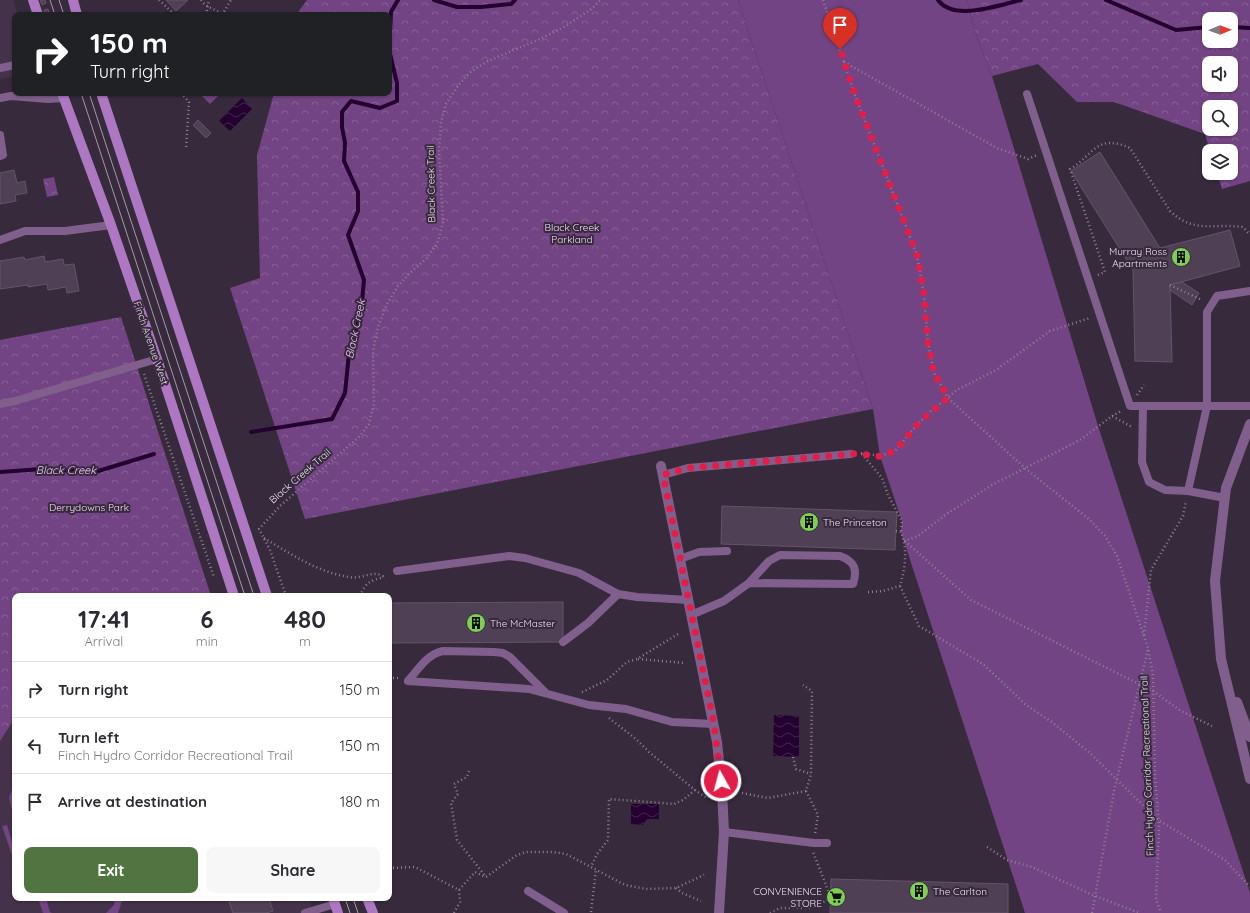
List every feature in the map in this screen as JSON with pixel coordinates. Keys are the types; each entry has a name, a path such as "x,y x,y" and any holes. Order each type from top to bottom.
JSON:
{"main road":[{"path":"33,0 37,12"},
{"path":"73,0 76,12"},
{"name":"Finch Avenue West","path":"63,96 111,225 157,359 233,593"},
{"path":"102,96 266,593"},
{"path":"368,901 372,913"}],"street":[{"path":"1250,424 1226,488 1215,581 1221,659 1250,779"},
{"path":"662,471 714,724 722,790 724,832 719,913"},
{"path":"1221,659 1250,738"}],"lane":[{"path":"0,68 12,65"},
{"path":"1027,94 1130,406 1250,406"},
{"path":"0,98 11,96 48,99 63,96"},
{"path":"0,135 4,155 0,156"},
{"path":"0,240 25,231 65,231 111,225"},
{"path":"1188,491 1207,406 1207,312 1217,296 1250,291"},
{"path":"0,404 15,401 157,359"},
{"path":"1143,406 1142,462 1149,482 1165,490 1188,491 1225,498"},
{"path":"662,471 852,454"},
{"path":"680,559 699,552 727,551"},
{"path":"691,615 724,602 749,583 769,561 780,555 840,556 849,560 854,567 856,575 854,584 749,583"},
{"path":"397,571 509,556 525,558 579,573 618,594 638,597 689,600"},
{"path":"563,642 588,623 618,594"},
{"path":"546,693 510,657 503,653 494,652 438,652 427,659 408,681 529,689 589,705 626,709 672,722 714,724"},
{"path":"724,832 814,844 827,843"},
{"path":"528,892 564,913"},
{"path":"305,913 336,905"}],"path":[{"path":"159,0 172,12"},
{"path":"201,0 218,12"},
{"path":"207,12 209,0"},
{"path":"225,12 231,0"},
{"name":"Black Creek Trail","path":"263,537 259,529 280,506 348,448 369,424 374,404 373,351 378,327 398,286 426,259 437,244 443,223 443,200 439,149 441,122 446,104 469,73 488,61 562,28 590,10 601,0"},
{"name":"Finch Hydro Corridor Recreational Trail","path":"823,0 855,95 917,255 924,295 928,343 934,373 948,398 1026,469 1090,520 1105,536 1117,556 1148,648 1153,676 1155,776 1158,820 1156,899 1161,913"},
{"path":"844,62 998,148 1028,158 1046,152"},
{"path":"184,96 189,102 186,149"},
{"path":"1088,278 1105,272 1070,169 1079,163 1098,145 1109,143 1121,144 1130,148 1170,211 1176,217 1189,224 1199,227 1243,227 1250,235"},
{"path":"1170,285 1202,300"},
{"path":"852,454 861,453 880,456 894,451 916,426 957,390 996,370 1050,330 1100,315"},
{"path":"141,364 215,581"},
{"path":"904,540 918,536 950,511 992,485 1026,469 1080,440 1112,416 1132,427 1132,433"},
{"path":"861,453 882,478 888,495 902,521 901,532 904,540 905,570 900,586 919,626 983,664 1026,705 1052,722 1091,754 1158,820 1225,860 1250,888"},
{"path":"1144,637 1151,570 1183,516 1188,491"},
{"path":"896,531 901,532"},
{"path":"263,537 290,554 316,567 337,575 355,578 377,574 385,577"},
{"path":"263,537 275,561 285,593"},
{"path":"904,540 971,600 1153,691 1181,711 1212,726"},
{"path":"361,593 364,586 370,581 385,577 397,571"},
{"path":"868,592 883,591 900,586"},
{"path":"567,700 607,680 627,662 637,659 678,634"},
{"path":"1092,913 1116,779 1148,648"},
{"path":"637,659 684,663"},
{"path":"742,793 768,798 806,791 811,774 812,692 803,685"},
{"path":"606,716 636,739 648,752 707,798"},
{"path":"794,757 796,769 811,774"},
{"path":"468,771 467,777 454,784 458,794 451,803 452,814 457,840 486,877"},
{"path":"591,867 597,854 608,840 609,799 674,804 683,800 695,790"},
{"path":"986,847 1007,860 1032,867 1095,896 1140,913"},
{"path":"486,877 517,855 526,852 553,852 566,854 625,885 646,889 676,888 704,875"},
{"path":"392,868 416,867 459,890"},
{"path":"591,912 596,870"},
{"path":"454,913 460,902 459,890 475,872 486,877"},
{"path":"676,888 682,893 701,901"},
{"path":"770,913 780,908 811,908 831,898"}],"shaded area":[{"path":"0,0 13,0 17,12 12,12 12,77 0,79"},
{"path":"12,723 12,901 310,901 314,913 0,913 0,741"}],"green space":[{"name":"Black Creek Parkland","path":"307,0 738,0 873,409 305,519 230,288 260,278 257,155 273,96 392,96 392,12 298,12"},
{"path":"738,0 967,0 977,38 992,76 1098,426 1250,893 1250,913 1025,913 901,532 902,521 880,456 873,409"},
{"path":"967,0 1250,0 1250,181 1222,189 1219,180 1238,180 1238,144 1208,144 1206,136 1238,136 1238,100 1202,100 1202,133 1114,102 1077,102 1038,64 992,76 977,38"},
{"path":"202,96 218,96 210,104"},
{"path":"54,177 58,195 47,197 43,179"},
{"name":"Derrydowns Park","path":"121,317 210,593 12,593 12,723 0,741 0,340"},
{"path":"12,790 12,810 9,797"},
{"path":"7,825 12,842 12,855 2,826"},
{"path":"39,901 47,901 50,912 52,913 43,913"},
{"path":"115,901 122,901 118,913 106,913 114,905"}],"water":[{"path":"242,98 252,109 230,131 219,121"},
{"path":"774,715 799,716 799,757 773,756"},
{"path":"631,804 659,804 659,819 647,819 643,825 631,824"}],"building":[{"path":"40,0 45,0 46,3 42,5"},
{"path":"166,0 188,0 176,11"},
{"path":"48,9 49,12 44,12 44,10"},
{"path":"198,120 211,133 206,138 193,125"},
{"name":"Murray Ross Apartments","path":"1100,152 1160,248 1230,230 1240,266 1170,285 1172,362 1135,361 1133,270 1071,171"},
{"path":"14,170 17,183 25,181 27,193 15,195 16,201 0,204 0,173"},
{"path":"44,256 45,262 63,259 64,265 74,264 79,291 67,293 66,287 48,290 47,284 0,289 0,261 24,257 25,260"},
{"path":"1182,282 1199,293 1192,305 1170,290 1170,285"},
{"name":"The Princeton","path":"722,506 897,512 895,550 721,544"},
{"name":"The McMaster","path":"563,602 563,642 392,643 392,603"},
{"name":"The Carlton","path":"831,879 1008,884 1008,913 830,913"},
{"path":"229,901 270,901 273,911 266,913 233,913"}],"waterway":[{"name":"Black Creek","path":"391,12 398,0"},
{"name":"Black Creek","path":"434,0 457,7 481,7 511,4 515,0"},
{"name":"Black Creek","path":"938,0 945,7 965,11 989,8 1021,0"},
{"name":"Black Creek","path":"1106,0 1176,30 1202,28"},
{"name":"Black Creek","path":"1238,27 1250,28"},
{"name":"Black Creek","path":"251,432 332,419 345,393 349,353 361,312 364,280 348,235 358,211 358,192 344,161 345,143 342,127 342,112 351,101 380,108 397,101 397,83 392,62"},
{"name":"Black Creek","path":"0,472 42,469 95,472 154,454"}],"tram line":[{"path":"50,0 54,12"},
{"path":"59,0 63,12"},
{"path":"82,96 244,593"},
{"path":"90,96 253,593"},
{"path":"346,901 350,913"},
{"path":"354,901 358,913"}],"place":[{"name":"Murray Ross Apartments","path":"1181,257"},
{"name":"The Princeton","path":"809,522"},
{"name":"The McMaster","path":"476,623"},
{"name":"The Carlton","path":"919,891"},
{"name":"CONVENIENCE STORE","path":"836,897"}],"route":[{"path":"721,781 714,724 663,475 688,468 718,465 861,453 880,456 894,451 916,426 948,398 934,373 928,343 924,295 917,255 855,95 840,49"}]}
